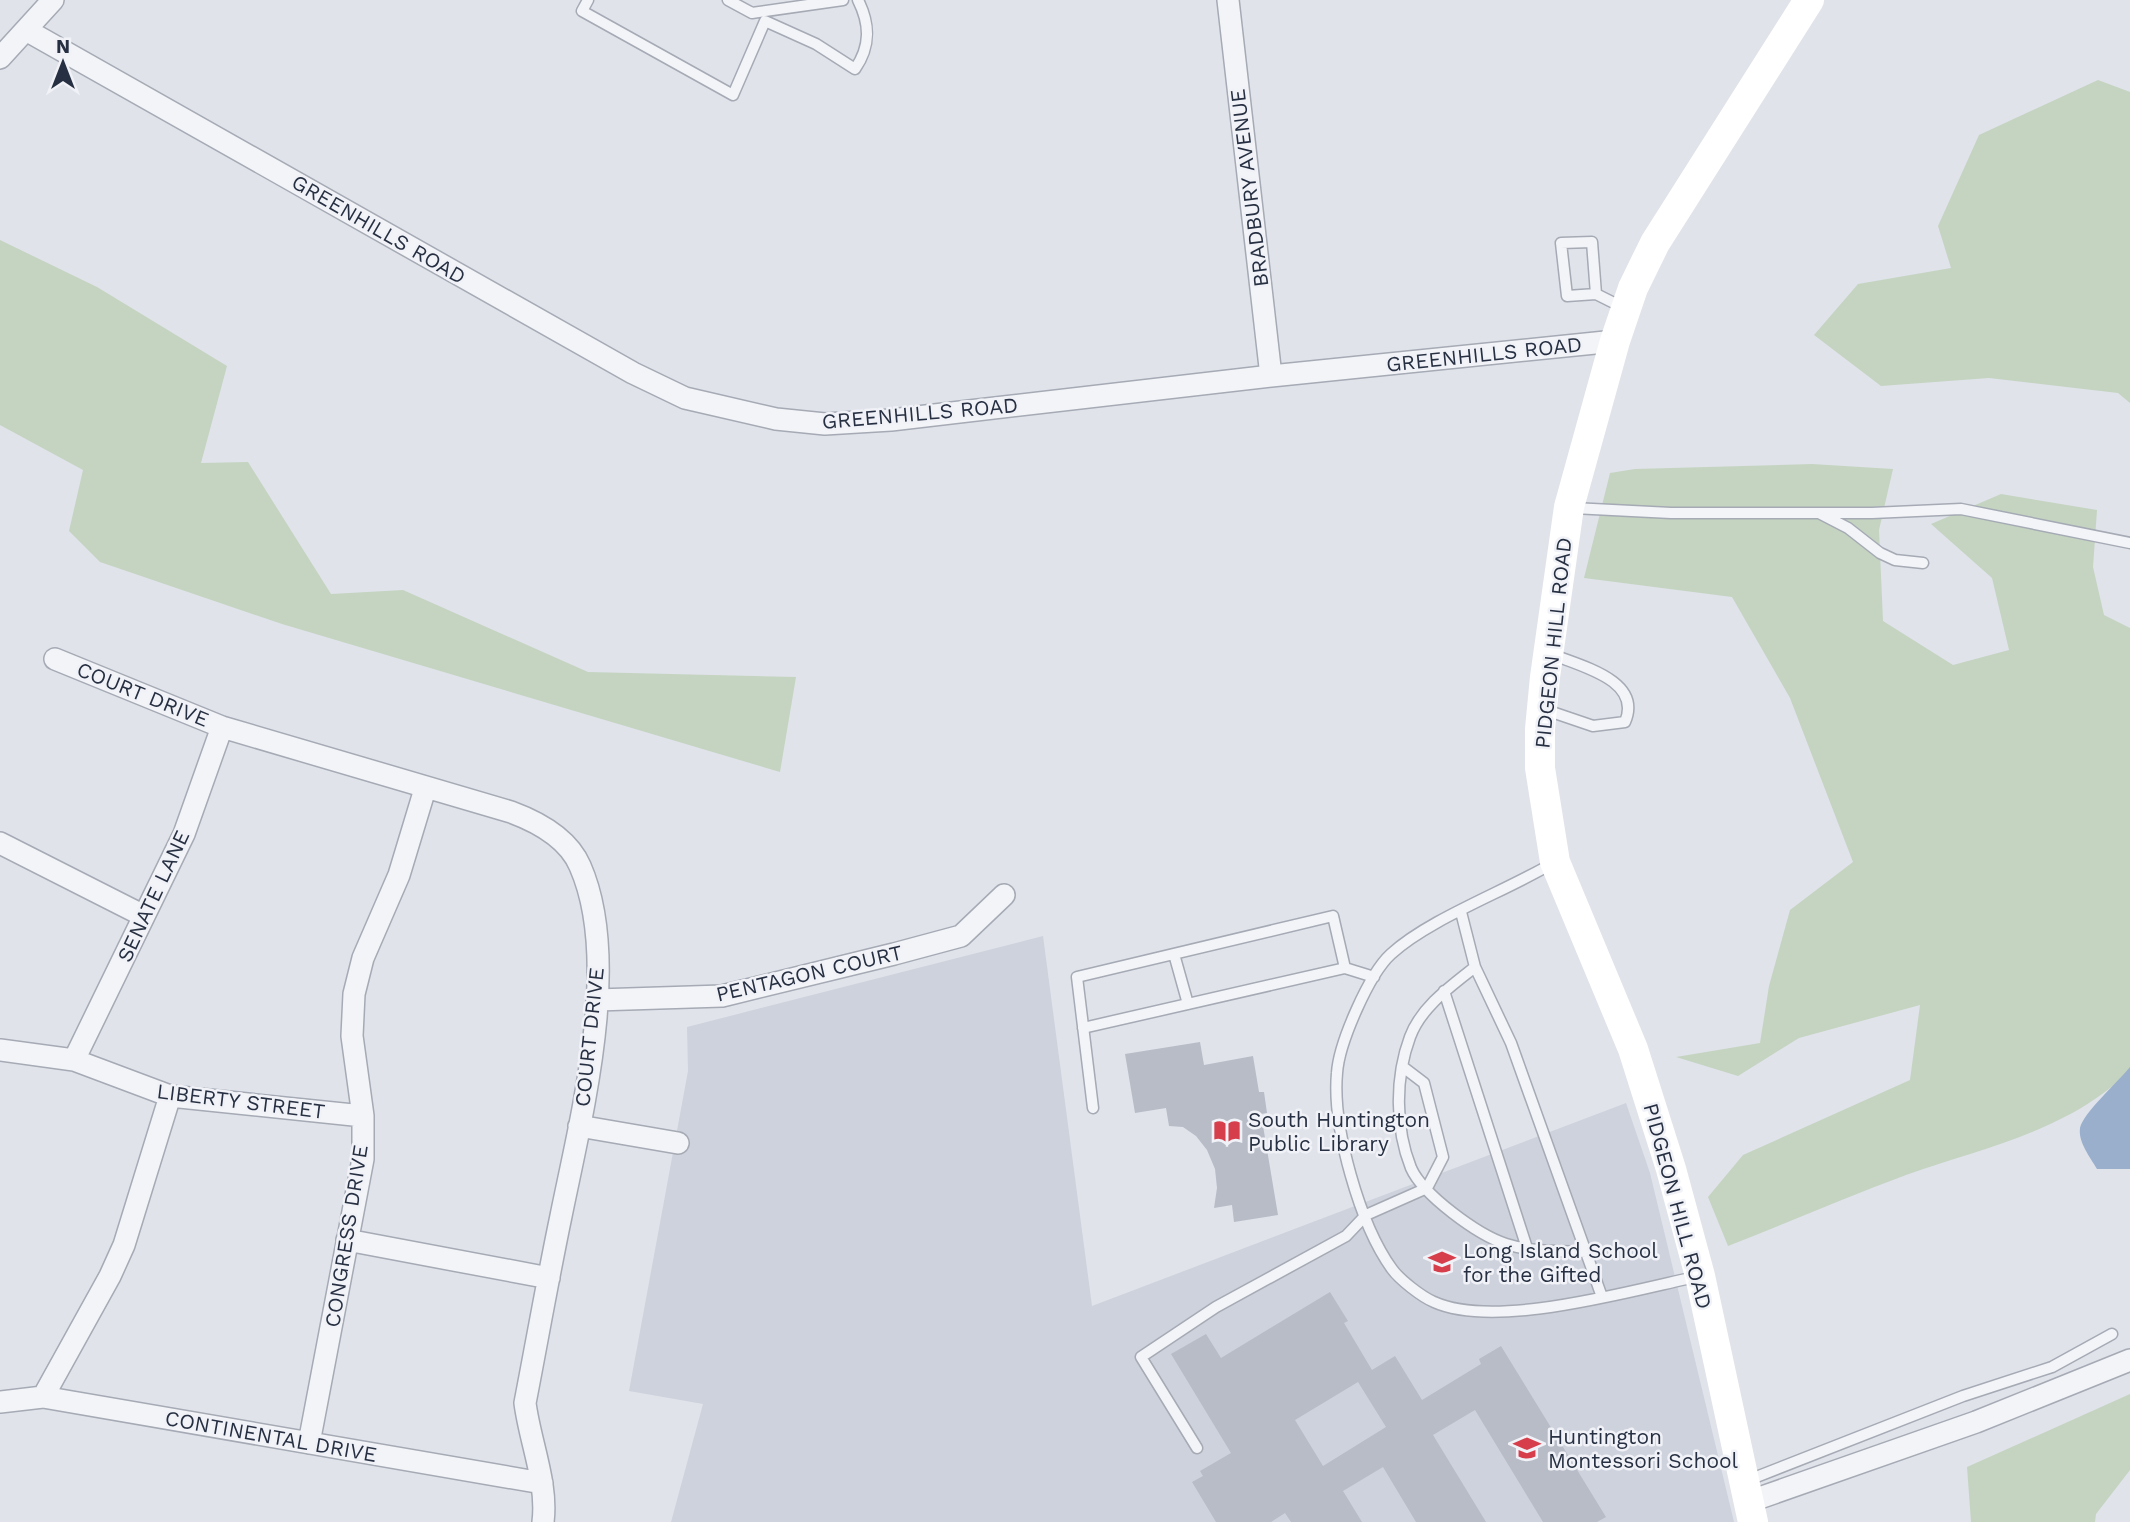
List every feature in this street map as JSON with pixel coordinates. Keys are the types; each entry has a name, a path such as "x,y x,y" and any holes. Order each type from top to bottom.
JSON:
{"street":[{"path":"0,58 53,0"},
{"name":"BRADBURY AVENUE","path":"1228,0 1271,376"},
{"name":"PIDGEON HILL ROAD","path":"1748,1502 1700,1276 1671,1169 1633,1049 1555,862 1540,768 1542,709 1569,508 1626,309 1655,243 1809,0"},
{"name":"GREENHILLS ROAD","path":"26,30 633,373 685,398 776,419 825,424 891,420 1271,376 1615,341"},
{"name":"COURT DRIVE","path":"55,659 222,727 425,789 511,811 536,822 561,840 579,863 592,900 597,945 597,1000 579,1126 525,1403 530,1440 542,1483 542,1522"},
{"name":"SENATE LANE","path":"74,1060 184,834 222,727"},
{"name":"CONGRESS DRIVE","path":"309,1443 363,1159 363,1116 352,1035 354,994 363,958 399,875 425,789"},
{"path":"0,843 145,916"},
{"name":"PENTAGON COURT","path":"597,1000 722,996 894,954 961,936 1004,895"},
{"name":"LIBERTY STREET","path":"0,1050 74,1060 170,1096 363,1116"},
{"path":"43,1397 110,1276 124,1245 170,1096"},
{"path":"579,1126 678,1143"},
{"path":"347,1240 548,1278"},
{"path":"1748,1502 1976,1422 2130,1360"},
{"name":"CONTINENTAL DRIVE","path":"0,1402 43,1397 542,1483"}],"lane":[{"path":"588,0 582,11 733,94 765,21 816,44 855,69 864,57 868,21 858,0"},
{"path":"728,0 752,13 843,0"},
{"path":"1596,295 1592,242 1562,243 1567,296 1596,295 1626,309"},
{"path":"1569,508 1671,513 1961,509 2130,542"},
{"path":"1816,512 1848,528 1880,553 1895,560 1923,563"},
{"path":"1542,709 1592,726 1625,722 1631,709 1627,694 1606,677 1548,653"},
{"path":"1555,862 1425,930 1390,954 1374,977 1352,1023 1337,1071 1337,1117 1354,1185 1393,1271 1434,1302 1476,1311 1522,1312 1700,1276"},
{"path":"1461,912 1475,967 1511,1043 1602,1297"},
{"path":"1093,1108 1077,977 1333,916 1345,968"},
{"path":"1174,954 1188,1004"},
{"path":"1475,967 1444,991 1424,1013 1410,1036 1398,1089 1400,1119 1412,1170 1427,1188 1468,1226 1506,1244 1586,1252"},
{"path":"1083,1028 1345,968 1374,977"},
{"path":"1444,991 1527,1248"},
{"path":"1197,1448 1141,1357 1216,1307 1346,1236 1366,1215 1427,1188 1443,1157 1424,1083 1403,1067"},
{"path":"1748,1502 1792,1460 1869,1434 1963,1396 2052,1367 2112,1334"}],"shaded area":[{"name":"Long Island School for the Gifted","path":"1043,936 1092,1306 1626,1103 1650,1173 1734,1522 671,1522 703,1404 629,1391 688,1071 687,1027"}],"green space":[{"path":"2098,80 2130,92 2130,403 2118,393 1989,378 1881,386 1814,335 1858,284 1951,268 1938,226 1979,135"},
{"path":"0,240 97,287 227,366 201,463 248,462 331,594 403,590 588,672 796,677 780,772 282,624 100,562 69,531 83,470 0,425"},
{"path":"1812,464 1893,469 1879,530 1883,621 1953,665 2009,650 1992,578 1931,524 2001,494 2097,510 2093,567 2104,615 2130,628 2130,1070 2106,1091 2053,1123 1995,1146 1884,1183 1728,1246 1708,1197 1743,1155 1910,1080 1920,1005 1799,1038 1738,1076 1676,1057 1760,1043 1769,986 1790,910 1853,862 1790,698 1732,597 1584,578 1610,473 1635,469"},
{"path":"2130,1394 2130,1470 2096,1514 2095,1522 1971,1522 1967,1467"}],"water":[{"path":"2130,1067 2130,1169 2097,1169 2083,1144 2080,1128 2094,1106"}],"building":[{"name":"South Huntington Public Library","path":"1200,1042 1204,1065 1253,1056 1259,1092 1264,1092 1267,1113 1261,1114 1278,1215 1234,1222 1232,1205 1214,1208 1217,1188 1215,1169 1207,1150 1196,1136 1183,1127 1169,1126 1166,1108 1135,1113 1125,1054"},
{"path":"1330,1292 1348,1321 1344,1323 1372,1370 1395,1356 1422,1400 1481,1364 1479,1359 1501,1346 1606,1517 1597,1522 1543,1522 1475,1410 1433,1435 1486,1522 1416,1522 1383,1467 1343,1491 1362,1522 1291,1522 1285,1513 1271,1522 1216,1522 1192,1482 1203,1476 1200,1471 1231,1453 1171,1354 1206,1334 1221,1358","holes":["1358,1382 1386,1427 1323,1466 1295,1420"]}],"place":[{"name":"South Huntington Public Library","path":"1227,1131"},
{"name":"Long Island School for the Gifted","path":"1442,1262"},
{"name":"Huntington Montessori School","path":"1527,1448"}]}
